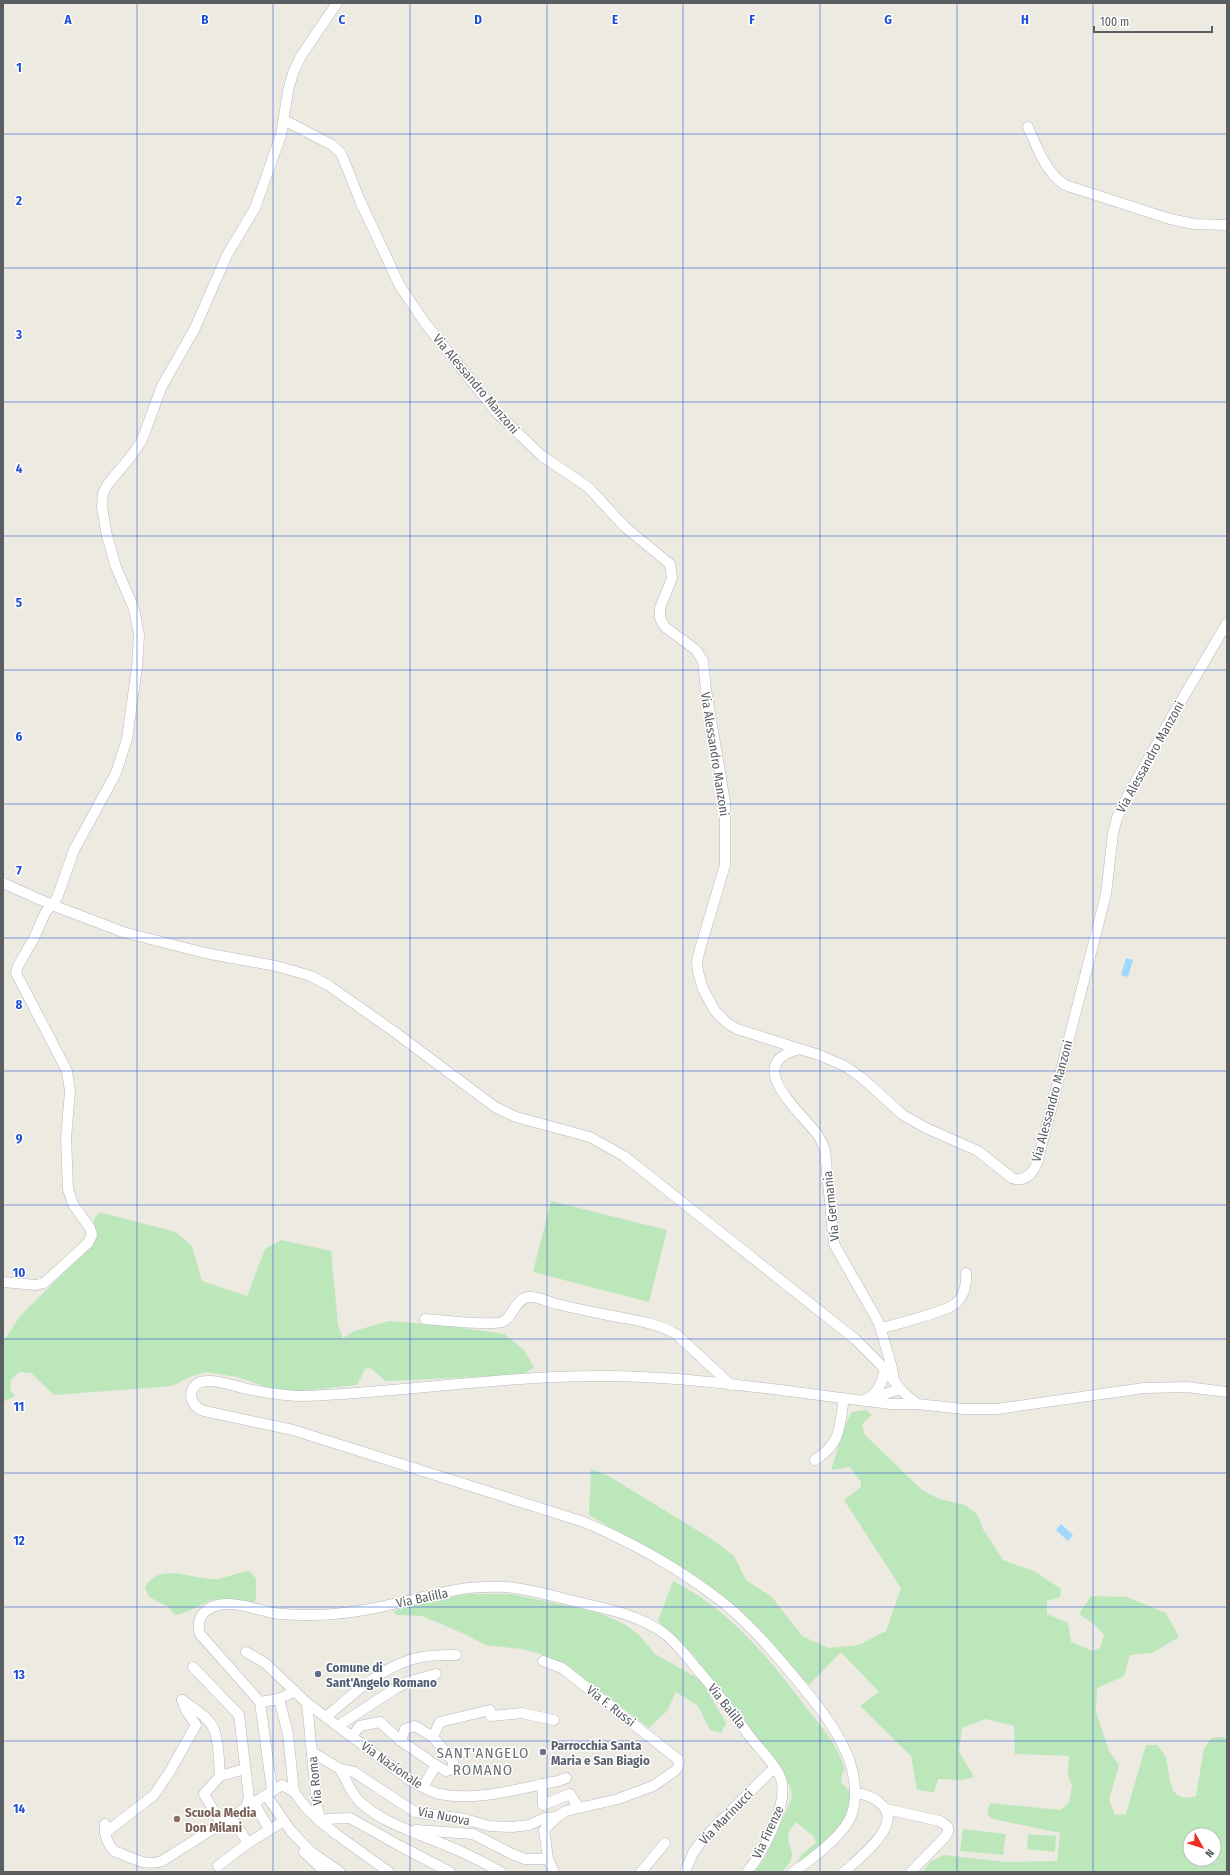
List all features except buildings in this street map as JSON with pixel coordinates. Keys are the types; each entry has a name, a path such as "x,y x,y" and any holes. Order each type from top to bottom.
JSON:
{"street":[{"path":"3,1282 36,1285 44,1283 88,1243 92,1235 90,1228 72,1204 68,1189 66,1142 70,1087 67,1071 16,972 46,913 56,898 74,850 112,781 122,757 127,739 137,672 139,639 134,609 116,567 109,542 103,516 103,493 108,484 141,443 162,386 194,330 227,255 254,211 279,142 288,91 296,68 305,51 337,3"},
{"name":"Via Alessandro Manzoni","path":"284,120 332,145 341,153 364,208 400,286 426,323 498,414 542,456 588,487 625,527 670,564 672,578 660,608 660,618 665,627 696,650 703,661 706,690 725,802 725,865 698,955 697,966 699,978 710,1004 719,1016 732,1027 748,1034 800,1049 845,1066 866,1081 903,1115 926,1128 978,1151 1012,1178 1022,1179 1032,1173 1038,1160 1106,894 1113,833 1117,818 1170,720 1227,622"},
{"path":"1028,127 1045,162 1057,178 1065,185 1170,219 1194,224 1227,225"},
{"path":"3,883 52,905 129,933 205,953 292,970 322,982 401,1037 495,1107 516,1117 590,1137 624,1156 850,1334 885,1369 900,1390 917,1404"},
{"name":"Via Germania","path":"800,1049 789,1052 780,1059 775,1066 775,1078 792,1106 817,1134 822,1142 825,1154 835,1248 866,1298 882,1328 894,1381"},
{"path":"882,1328 954,1305 958,1301 964,1289 966,1273"},
{"path":"425,1319 477,1323 502,1322 510,1316 517,1304 526,1298 536,1297 555,1304 650,1323 665,1328 676,1334 731,1385"},
{"path":"865,1400 879,1389 885,1369"},
{"path":"793,1872 843,1830 852,1814 855,1793 852,1771 843,1746 830,1724 802,1686 742,1619 713,1595 680,1572 611,1534 576,1519 293,1430 204,1411 194,1405 191,1396 194,1387 200,1382 206,1380 269,1394 298,1396 575,1376 639,1377 706,1382 865,1400 882,1404 917,1404 964,1409 997,1409 1144,1388 1187,1388 1227,1392"},
{"path":"865,1400 879,1398 900,1390"},
{"path":"882,1404 895,1399 900,1390"},
{"path":"815,1460 827,1452 836,1441 844,1398"},
{"name":"Via Balilla","path":"260,1702 200,1634 198,1626 200,1619 204,1613 212,1607 233,1605 289,1614 329,1615 363,1610 466,1589 490,1586 509,1587 585,1604 638,1619 655,1627 681,1650 725,1703 774,1768"},
{"name":"Via Nazionale","path":"246,1652 265,1663 307,1703 338,1726 423,1787 438,1794 473,1796 504,1792 566,1778"},
{"path":"326,1717 364,1686 402,1663 422,1656 456,1654"},
{"name":"Via F. Russi","path":"543,1660 562,1668 679,1760 679,1765 676,1770 653,1786 618,1799 566,1811 557,1817"},
{"path":"193,1667 239,1715 250,1805 340,1872"},
{"path":"338,1726 396,1688 436,1674"},
{"path":"295,1691 279,1699 260,1702 269,1793 277,1825 316,1865 325,1872"},
{"path":"279,1699 288,1734 294,1792"},
{"path":"220,1776 215,1732 210,1724 196,1710 182,1700 187,1712 196,1724 169,1773 154,1795 105,1828 110,1847 114,1851 148,1864 155,1864 282,1785 287,1786 294,1792 307,1809 321,1822 328,1819 350,1818 450,1872"},
{"name":"Via Roma","path":"307,1703 317,1807 321,1822 387,1871"},
{"path":"433,1736 440,1722 490,1710 491,1716 522,1714 554,1720"},
{"path":"352,1736 360,1726 380,1722 401,1741 436,1765 446,1771 453,1769 453,1761 433,1736 415,1726 405,1729 401,1741"},
{"name":"Via Nuova","path":"312,1752 340,1769 354,1772 415,1812 465,1819 489,1826 512,1827 529,1824 545,1818 557,1817"},
{"path":"447,1755 463,1752"},
{"path":"423,1787 436,1765"},
{"name":"Via Marinucci","path":"685,1872 693,1853 703,1839 774,1768"},
{"name":"Via Firenze","path":"747,1872 757,1858 781,1805 782,1784 779,1775 774,1768"},
{"path":"221,1823 204,1794 220,1776 245,1769"},
{"path":"340,1769 358,1800 383,1819 399,1828 421,1835 484,1862 501,1872"},
{"path":"542,1784 543,1805 570,1794 579,1808"},
{"path":"855,1793 871,1796 886,1810 940,1821 948,1827 948,1832 944,1837 911,1872"},
{"path":"844,1872 883,1833 888,1820 886,1810"},
{"path":"231,1817 248,1842"},
{"path":"554,1872 548,1859 544,1830 557,1817"},
{"path":"218,1866 248,1842 277,1825"},
{"path":"399,1828 473,1834 519,1857 525,1859 548,1859"},
{"path":"641,1872 665,1843"},
{"path":"387,1871 397,1872"}],"green space":[{"path":"551,1201 667,1230 649,1302 533,1272"},
{"path":"99,1212 176,1232 192,1246 202,1281 247,1296 265,1249 281,1240 331,1251 338,1325 343,1338 354,1331 389,1321 450,1326 504,1334 524,1350 534,1367 523,1375 386,1381 370,1368 365,1369 357,1385 284,1393 237,1377 207,1372 192,1376 172,1386 54,1395 31,1373 19,1372 11,1380 10,1391 15,1396 3,1402 3,1342 20,1316 92,1245 94,1220"},
{"path":"866,1410 872,1415 862,1426 865,1435 922,1490 939,1499 965,1505 977,1514 983,1529 1003,1560 1036,1572 1061,1589 1060,1597 1047,1601 1047,1614 1068,1623 1071,1642 1093,1651 1100,1648 1104,1635 1094,1624 1079,1614 1091,1596 1127,1597 1166,1613 1179,1637 1152,1653 1130,1655 1124,1676 1097,1688 1096,1712 1109,1751 1119,1765 1109,1800 1115,1815 1126,1814 1146,1745 1157,1745 1164,1754 1170,1780 1175,1793 1187,1798 1196,1796 1204,1748 1212,1738 1223,1737 1227,1739 1227,1872 923,1872 930,1862 944,1855 1005,1862 1057,1861 1060,1833 993,1819 988,1815 988,1808 991,1803 1060,1810 1069,1803 1072,1785 1068,1775 1069,1756 1015,1754 1014,1726 986,1719 962,1728 959,1751 974,1777 963,1780 938,1779 934,1792 917,1790 911,1756 860,1706 879,1692 841,1652 809,1685 748,1621 677,1565 589,1515 591,1469 607,1475 713,1540 734,1556 746,1580 772,1597 802,1636 828,1648 859,1645 886,1631 901,1588 844,1500 861,1487 861,1482 850,1467 831,1470 842,1433 852,1412"},
{"path":"249,1571 256,1578 256,1600 251,1604 235,1600 218,1599 207,1602 184,1613 175,1615 167,1606 149,1597 145,1587 152,1579 169,1573 216,1579"},
{"path":"673,1581 712,1605 730,1620 762,1652 823,1728 842,1761 845,1770 842,1774 841,1782 851,1792 847,1816 833,1836 795,1868 801,1855 816,1843 814,1837 796,1822 790,1830 788,1838 792,1855 788,1865 782,1872 755,1872 765,1857 792,1798 791,1789 784,1775 693,1654 658,1621"},
{"path":"469,1594 511,1594 597,1612 626,1625 640,1636 655,1654 701,1680 726,1723 721,1733 710,1730 698,1706 676,1692 667,1711 649,1728 585,1679 540,1654 522,1649 485,1645 467,1635 422,1616 397,1615 393,1612 407,1604"},
{"path":"963,1829 1006,1834 1003,1855 960,1851"},
{"path":"1028,1834 1056,1836 1055,1852 1027,1849"}],"water":[{"path":"1126,958 1133,960 1128,977 1121,975"},
{"path":"1061,1524 1073,1535 1068,1541 1056,1530"}],"place":[{"name":"Comune di Sant'Angelo Romano","path":"318,1674"},
{"name":"Parrocchia Santa Maria e San Biagio","path":"543,1752"},
{"name":"Scuola Media Don Milani","path":"177,1819"}],"district":[{"name":"SANT'ANGELO ROMANO","path":"483,1762"}]}
